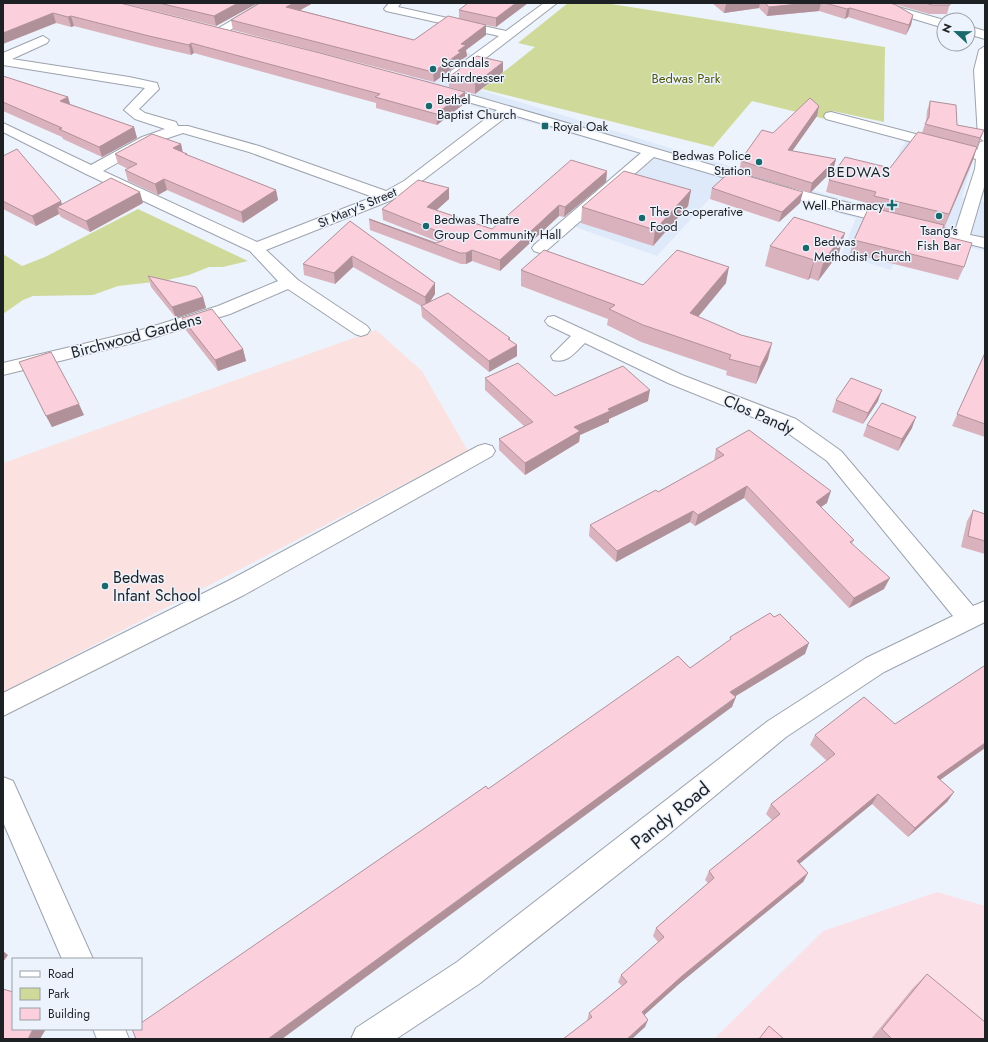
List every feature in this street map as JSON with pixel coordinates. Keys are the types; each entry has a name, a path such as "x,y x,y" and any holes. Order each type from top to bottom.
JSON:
{"street":[{"path":"218,32 269,3"},
{"path":"395,3 390,9 509,35"},
{"path":"436,89 551,3"},
{"path":"872,3 936,22"},
{"path":"203,28 238,37"},
{"path":"3,58 43,40"},
{"path":"985,50 980,70 984,104 985,137"},
{"path":"3,62 129,81 152,86 152,89 131,110 140,116 171,125 172,131"},
{"path":"422,85 508,109 815,201 985,243"},
{"name":"St Mary's Street","path":"256,248 386,197 409,184 508,109"},
{"path":"831,116 984,150 982,169 961,238"},
{"path":"3,127 91,171 256,248 268,264 288,283 361,330"},
{"path":"91,171 141,144 172,131 183,129 234,143 386,197"},
{"path":"540,248 651,152"},
{"path":"346,213 367,221"},
{"name":"Birchwood Gardens","path":"3,369 143,335 224,310 288,283"},
{"name":"Clos Pandy","path":"554,321 675,379 789,424 834,456 977,615"},
{"path":"560,356 583,335"},
{"path":"3,705 236,588 485,451"},
{"name":"Pandy Road","path":"367,1039 468,972 654,828 778,729 875,664 977,615"},
{"path":"3,790 78,958"}],"shaded area":[{"path":"448,48 491,59 457,83 772,179 875,208 892,177 900,150 909,137 975,153 962,197 985,202 985,251 908,234 891,270 841,255 856,218 724,183 657,256 561,222 638,153 398,85"},
{"name":"Bedwas Infant School","path":"376,330 422,371 468,451 3,692 3,463"},
{"path":"937,892 985,906 985,1039 714,1039 823,931"}],"green space":[{"name":"Bedwas Park","path":"568,3 605,3 885,47 884,122 833,111 829,120 752,101 713,147 482,89 535,47 518,43"},
{"path":"138,209 248,261 223,267 209,267 189,275 163,281 118,286 93,295 33,296 23,300 3,314 3,254 22,266 45,257"}],"building":[{"path":"3,3 120,3 320,53 465,92 436,114 375,97 380,94 191,43 189,45 71,16 68,17 53,13 3,33"},
{"path":"159,3 238,3 214,16"},
{"path":"260,3 294,3 286,7 414,40 448,16 486,25 461,44 466,45 458,51 461,52 433,72 231,20"},
{"path":"468,3 516,3 496,18 459,10"},
{"path":"765,3 808,3 769,7"},
{"path":"825,3 890,3 913,15 909,25 850,8 847,9"},
{"path":"925,3 950,3 950,5 932,5"},
{"path":"477,56 503,62 475,84 449,77"},
{"path":"3,76 68,97 60,101 134,127 99,147 59,129 62,128 3,102"},
{"path":"810,98 819,106 788,150 836,159 812,183 741,161 748,155 745,154 762,130 773,133"},
{"path":"930,101 956,105 957,125 984,130 980,138 925,124 929,117"},
{"path":"918,132 977,147 949,214 874,196 876,192 829,180 845,157 890,168"},
{"path":"152,134 181,144 173,148 187,154 185,154 276,190 241,212 164,179 155,184 125,170 137,164 115,154"},
{"path":"17,149 61,201 32,216 3,201 3,156"},
{"path":"571,160 607,171 565,207 559,205 500,260 472,250 466,253 460,253 369,219 436,243 442,241 445,238 442,233 382,209 418,180 449,188 427,207 492,229"},
{"path":"624,171 691,190 655,230 582,207"},
{"path":"731,171 803,192 782,212 712,188"},
{"path":"111,178 140,192 86,221 57,207"},
{"path":"869,207 944,225 940,235 972,243 964,267 854,240"},
{"path":"794,217 845,233 824,260 815,257 814,260 770,246"},
{"path":"350,221 435,283 425,297 352,256 334,273 303,264"},
{"path":"544,250 643,285 677,250 729,267 690,313 741,335 772,343 760,367 729,359 731,355 643,325 609,309 615,305 521,270"},
{"path":"148,276 196,287 203,297 172,307"},
{"path":"448,293 510,338 508,339 517,345 489,361 421,306"},
{"path":"212,309 243,349 215,360 182,318"},
{"path":"51,352 79,404 46,416 19,362"},
{"path":"985,353 985,424 957,414"},
{"path":"518,363 555,396 623,366 650,390 608,409 610,411 574,427 580,431 525,463 499,439 533,422 485,378"},
{"path":"851,378 882,390 868,413 836,400"},
{"path":"882,403 916,417 902,439 867,425"},
{"path":"749,430 831,491 816,502 854,540 850,542 890,578 854,598 747,486 698,515 693,511 617,551 590,525 656,490 658,492 724,455 716,449"},
{"path":"973,510 985,514 985,541 968,536"},
{"path":"770,613 774,617 780,614 809,643 730,692 736,697 268,1039 136,1039 132,1030 142,1030 142,1022 486,786 488,789 678,656 690,668 731,639 730,637"},
{"path":"984,666 985,743 937,777 954,792 915,828 878,794 797,861 808,873 682,976 642,1012 648,1020 627,1039 563,1039 592,1017 589,1013 627,982 621,975 664,937 656,928 714,878 709,871 780,814 771,804 835,754 815,735 864,697 895,724"},
{"path":"927,974 985,1022 985,1039 892,1039 882,1029"},
{"path":"3,989 12,992 12,1030 32,1030 28,1039 3,1039"},
{"path":"769,1026 784,1039 759,1039"}],"place":[{"name":"Scandals Hairdresser","path":"433,69"},
{"name":"Bethel Baptist Church","path":"429,106"},
{"name":"Royal Oak","path":"545,126"},
{"name":"Bedwas Police Station","path":"759,162"},
{"name":"Well Pharmacy","path":"892,205"},
{"name":"Tsang's Fish Bar","path":"939,216"},
{"name":"The Co-operative Food","path":"642,218"},
{"name":"Bedwas Theatre Group Community Hall","path":"426,226"},
{"name":"Bedwas Methodist Church","path":"806,248"},
{"name":"Bedwas Infant School","path":"105,586"}],"district":[{"name":"BEDWAS","path":"859,172"}]}
